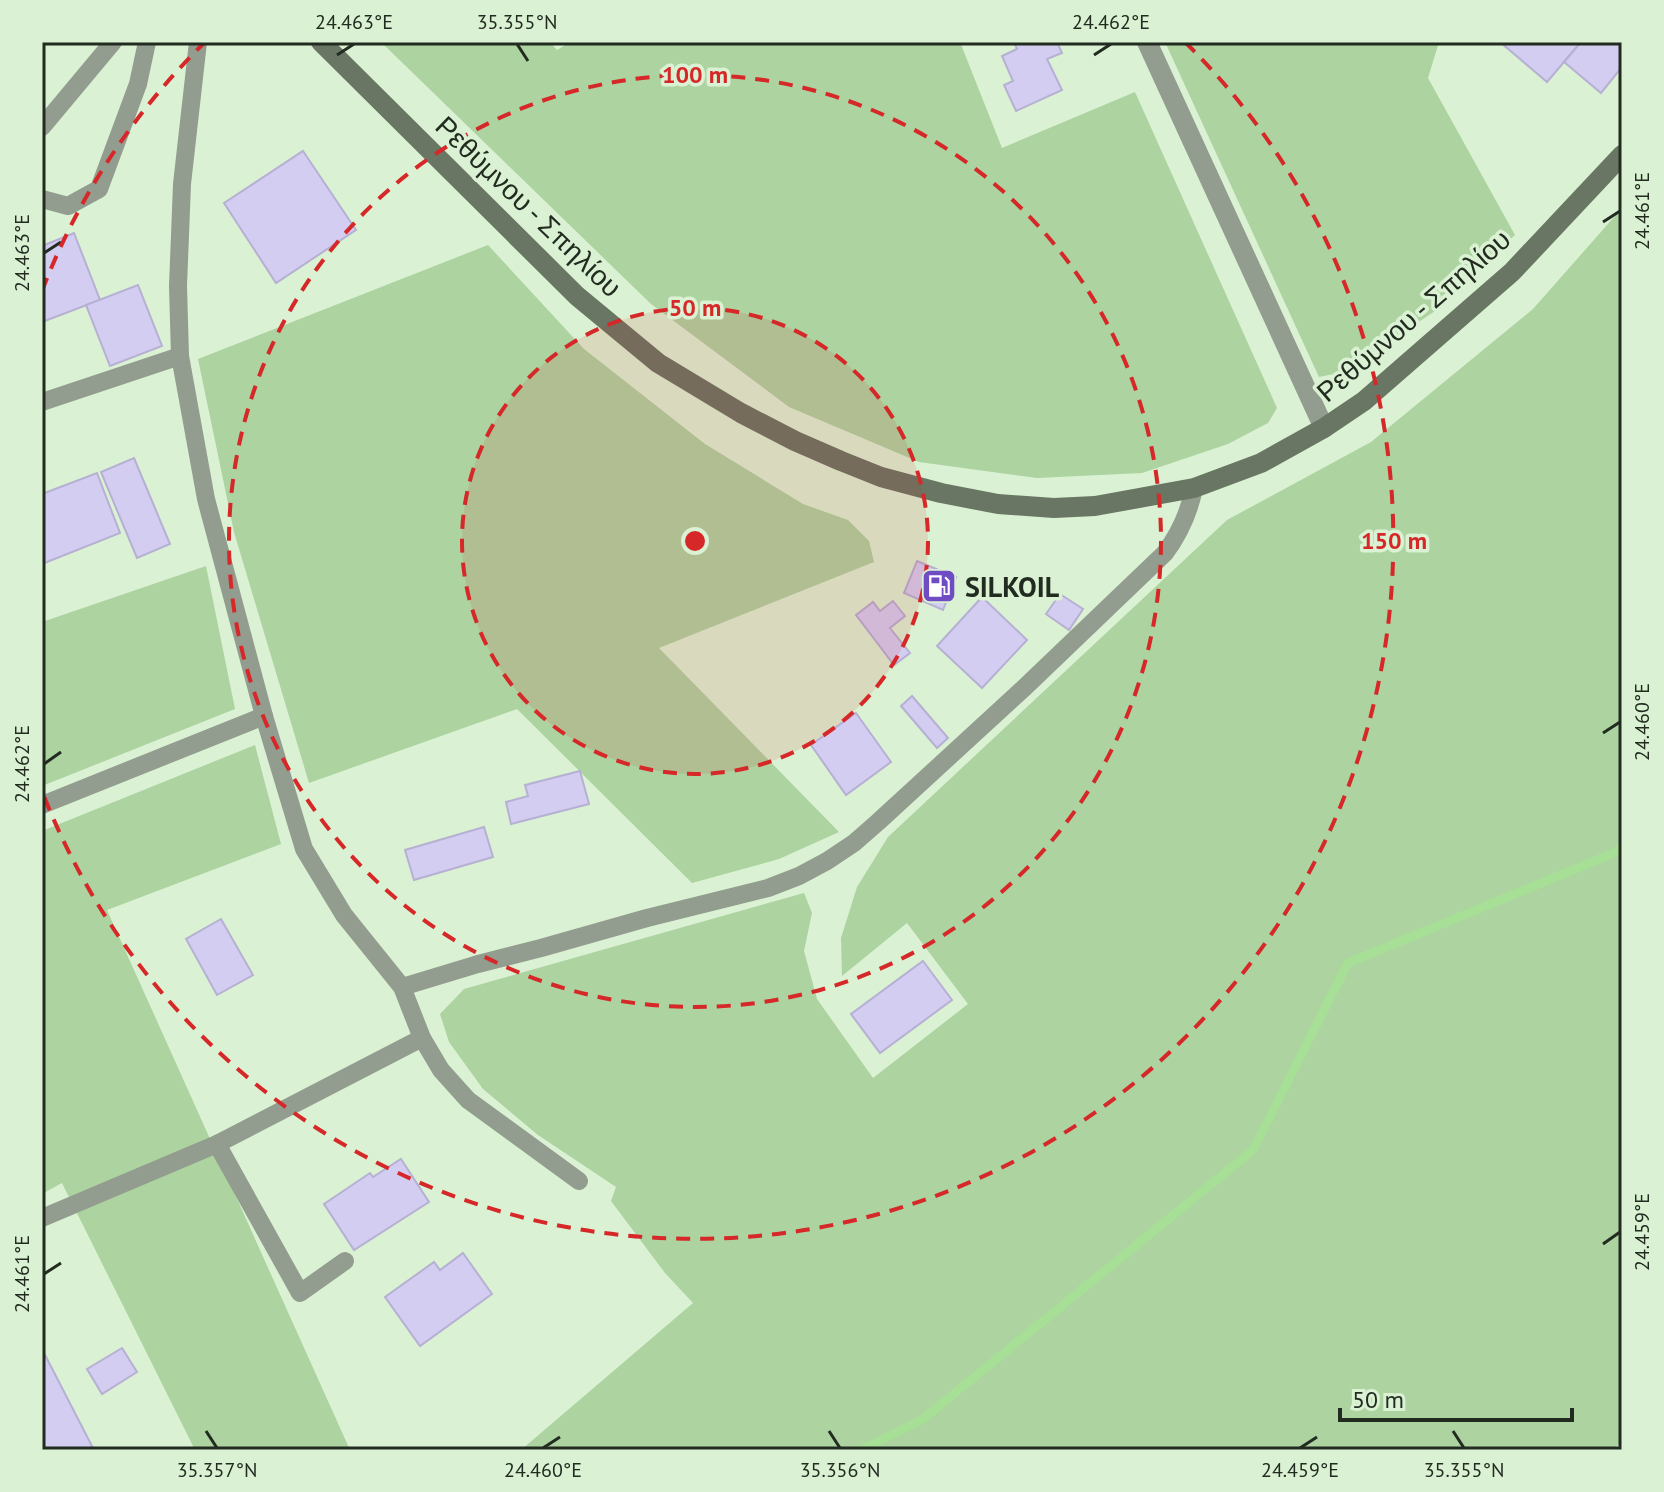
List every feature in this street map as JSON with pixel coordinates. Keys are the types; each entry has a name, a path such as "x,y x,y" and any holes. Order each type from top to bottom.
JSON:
{"main road":[{"name":"Ρεθύμνου - Σπηλίου","path":"321,42 577,296 658,363 795,441 881,477 998,504 1054,508 1095,506 1194,488 1261,463 1324,428 1364,401 1502,281 1622,155"}],"street":[{"path":"1147,42 1324,428"}],"lane":[{"path":"42,127 113,42"},
{"path":"42,199 68,206 99,189 138,84 147,42"},
{"path":"198,42 182,184 178,286 180,356 206,499 264,716 304,849 344,915 402,987 422,1038 441,1070 468,1100 579,1181"},
{"path":"42,402 180,356"},
{"path":"402,987 623,924 768,888 827,861 878,822 1165,553 1182,528 1194,488"},
{"path":"42,805 264,716"},
{"path":"42,1218 217,1144 422,1038"},
{"path":"217,1144 300,1293 345,1261"}],"green space":[{"path":"381,42 550,42 557,50 570,42 960,42 1002,148 1135,92 1277,408 1268,423 1228,444 1142,473 1037,478 919,462 789,407 651,304"},
{"path":"1165,42 1439,42 1428,78 1515,235 1435,311 1344,372 1319,377"},
{"path":"1622,208 1622,1442 1612,1450 521,1450 693,1303 665,1273 611,1201 616,1187 538,1135 483,1089 449,1042 440,1014 464,989 804,893 812,913 804,951 817,999 873,1078 968,1004 907,923 842,976 841,938 857,887 888,837 1227,520 1371,442 1533,309"},
{"path":"488,245 584,349 705,444 803,504 848,520 869,541 874,562 659,648 839,832 779,859 692,883 517,709 309,783 234,532 198,359"},
{"path":"206,566 235,709 42,786 42,622"},
{"path":"255,745 281,844 107,910 350,1450 195,1450 62,1183 42,1194 42,831"}],"building":[{"path":"1014,42 1057,42 1062,53 1047,59 1062,90 1016,111 1004,85 1013,81 1002,56 1017,49"},
{"path":"1500,42 1581,42 1547,82"},
{"path":"1581,42 1622,42 1622,67 1601,93 1564,62"},
{"path":"303,151 356,230 276,283 224,203"},
{"path":"74,233 100,300 42,322 42,246"},
{"path":"138,285 162,346 110,366 86,305"},
{"path":"134,458 170,544 137,558 101,472"},
{"path":"97,473 120,533 42,564 42,494"},
{"path":"917,561 956,577 943,610 904,593"},
{"path":"1060,594 1083,609 1069,630 1046,614"},
{"path":"982,597 1027,640 982,688 937,646"},
{"path":"893,601 905,616 890,628 910,653 894,665 856,615 873,602 880,611"},
{"path":"912,696 948,738 937,748 901,706"},
{"path":"856,713 891,762 846,795 811,745"},
{"path":"580,771 589,804 511,824 506,802 528,796 525,785"},
{"path":"484,827 493,857 414,880 405,850"},
{"path":"221,919 253,975 217,995 186,939"},
{"path":"923,961 952,1000 880,1053 851,1014"},
{"path":"401,1159 429,1202 354,1250 324,1204 370,1173 373,1177"},
{"path":"463,1253 492,1294 420,1346 385,1297 434,1262 440,1270"},
{"path":"122,1348 137,1372 102,1394 87,1369"},
{"path":"42,1349 94,1450 43,1450"}],"waterway":[{"path":"861,1450 923,1419 1253,1150 1348,963 1622,848"}],"place":[{"name":"SILKOIL","path":"939,586"}]}
